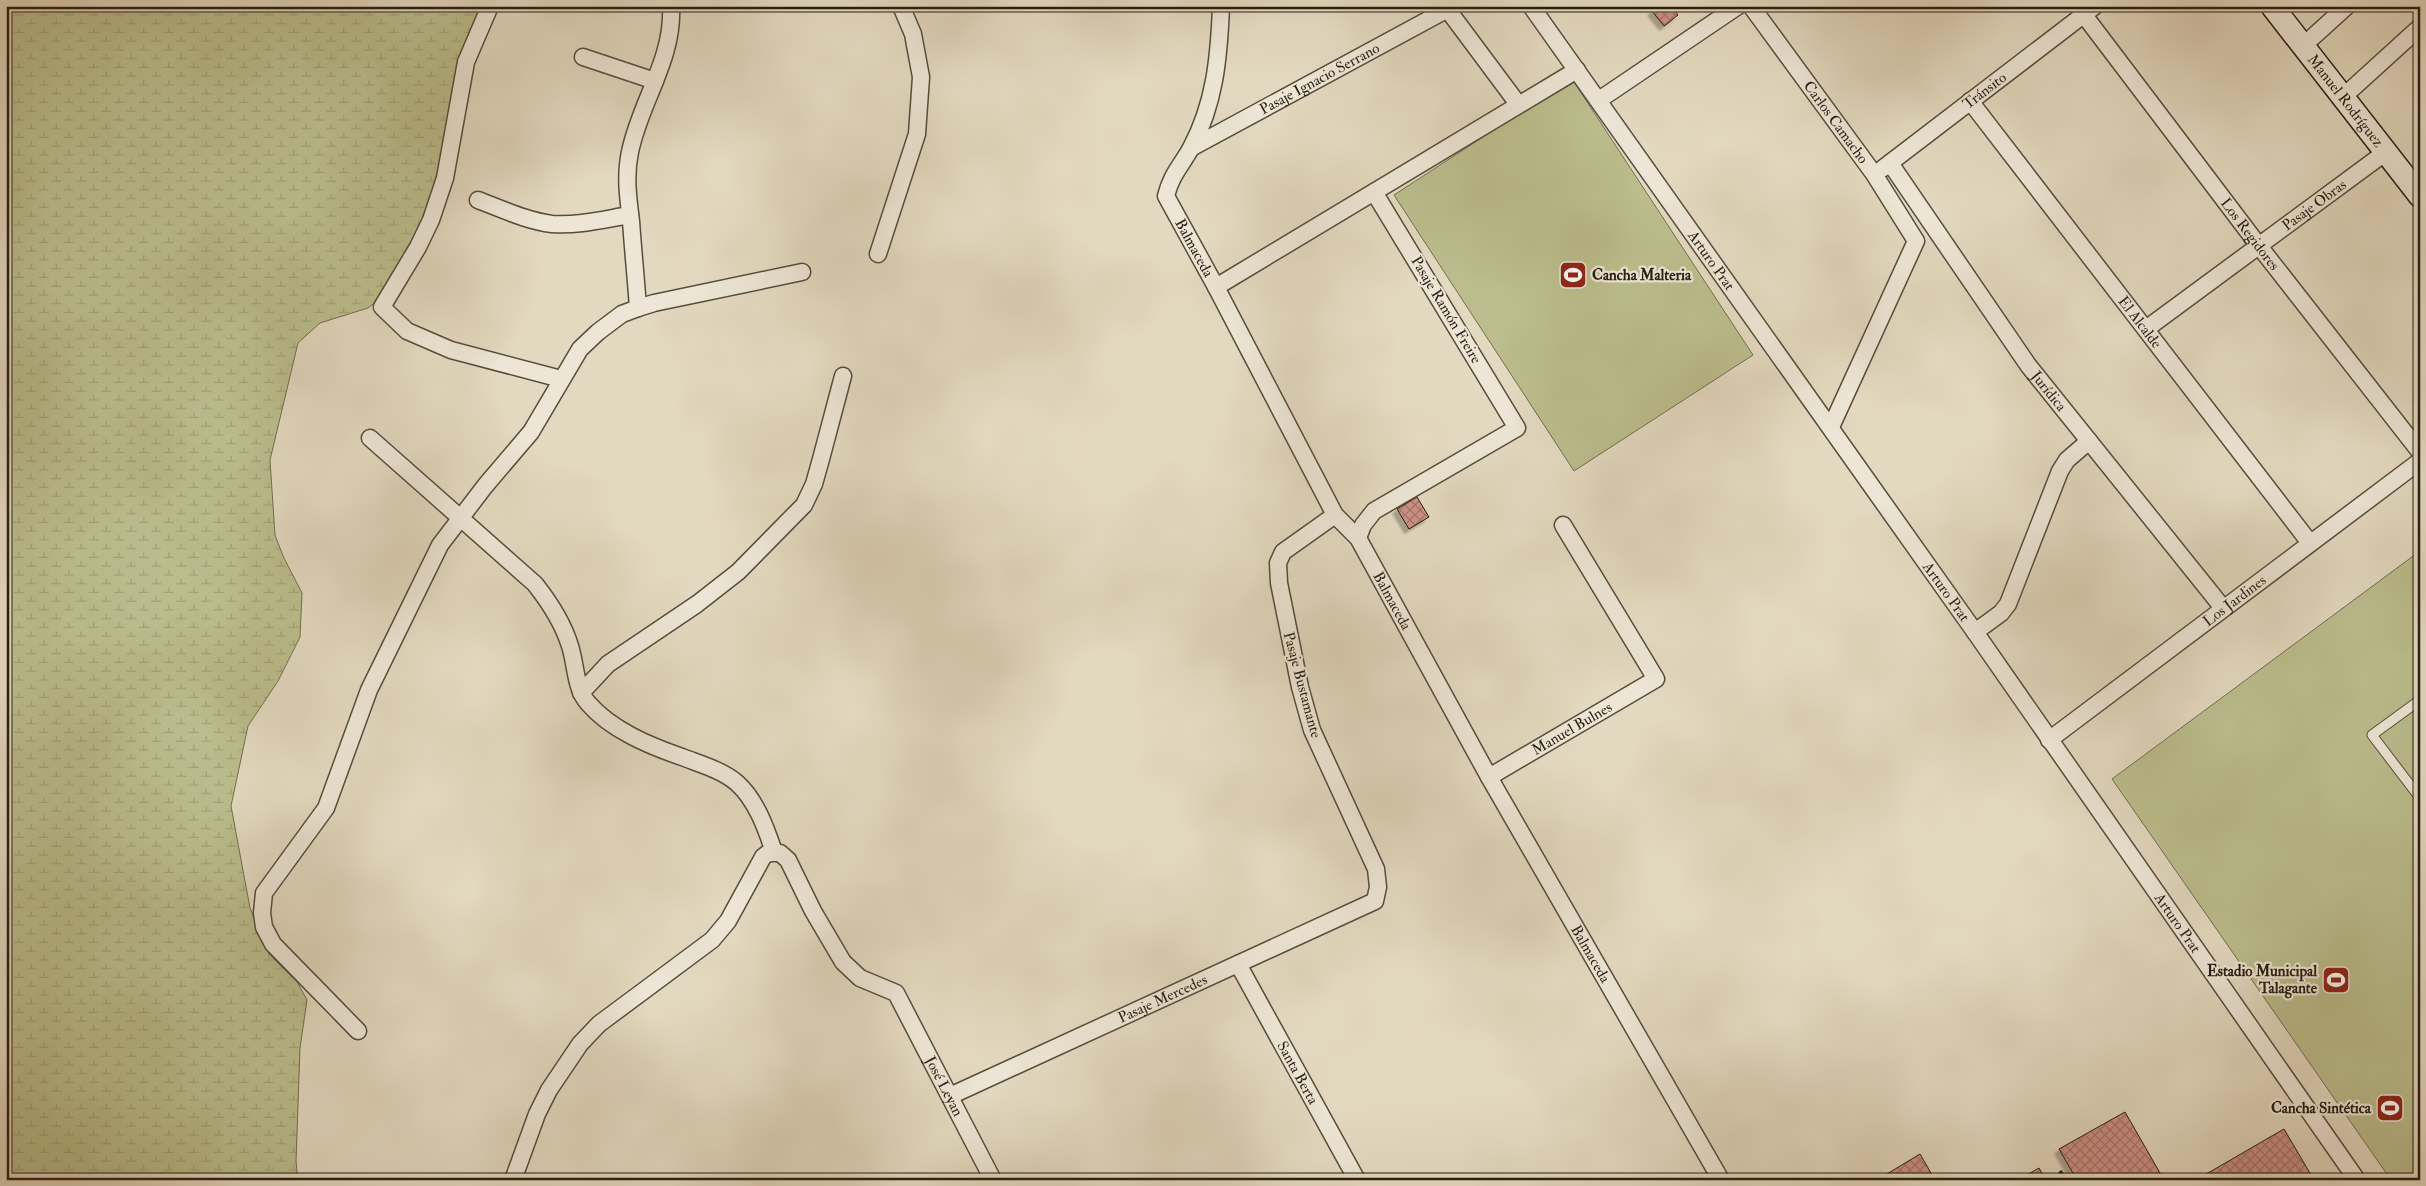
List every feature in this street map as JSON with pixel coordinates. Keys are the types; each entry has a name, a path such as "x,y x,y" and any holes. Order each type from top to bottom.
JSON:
{"street":[{"path":"490,6 466,62 445,178 431,220 418,247 382,307 407,331 451,350 561,379"},
{"path":"638,308 627,177 629,154 669,40 671,6"},
{"path":"878,254 917,134 921,77 913,34 901,6"},
{"name":"Balmaceda","path":"1221,6 1213,96 1191,148 1170,179 1166,196 1216,287 1335,515 1358,538 1489,777 1721,1180"},
{"name":"Arturo Prat","path":"1531,6 1831,427 2357,1180"},
{"path":"1599,100 1738,6"},
{"name":"Carlos Camacho","path":"1751,6 1874,174 1916,241 1831,427"},
{"name":"Manuel Rodríguez","path":"2272,6 2420,196"},
{"path":"2304,45 2347,6"},
{"path":"1447,8 1518,104"},
{"name":"Pasaje Ignacio Serrano","path":"1191,148 1447,8"},
{"name":"Tránsito","path":"1874,174 2089,10"},
{"name":"Los Regidores","path":"2089,10 2259,246 2420,452"},
{"path":"2343,96 2420,27"},
{"path":"583,57 655,81"},
{"path":"1216,287 1577,70"},
{"name":"El Alcalde","path":"1970,101 2310,543"},
{"name":"Pasaje Obras","path":"2146,329 2386,152"},
{"name":"Jurídica","path":"1890,163 2015,346 2223,608"},
{"name":"Pasaje Ramón Freire","path":"1358,538 1363,525 1374,511 1517,428 1374,192"},
{"path":"478,200 532,220 553,224 573,224 630,215"},
{"path":"358,1031 273,944 264,927 262,913 264,893 326,808 369,690 440,545 459,518 532,432 580,349 598,332 622,314 654,303 802,272"},
{"path":"581,693 608,664 697,604 738,572 804,505 819,468 843,376"},
{"path":"370,438 535,584 547,599 567,638 581,693 587,703 630,735 651,746 700,764 736,783 748,795 766,828 774,852 764,857 728,920 712,940 599,1024 580,1044 549,1090 537,1114 513,1180"},
{"path":"1975,632 2001,613 2008,604 2060,471 2067,460 2090,441"},
{"name":"Los Jardines","path":"2048,740 2420,461"},
{"name":"Pasaje Bustamante","path":"1335,515 1283,552 1278,563 1279,582 1305,708 1319,747 1376,869 1378,886 1375,901"},
{"name":"Manuel Bulnes","path":"1489,777 1656,679 1563,525"},
{"name":"José Leyan","path":"774,852 780,853 788,860 813,910 843,962 860,978 896,993 993,1180"},
{"name":"Pasaje Mercedes","path":"950,1096 1375,901"},
{"name":"Santa Berta","path":"1238,964 1357,1180"}],"lane":[{"path":"2420,700 2372,735 2420,798"}],"green space":[{"path":"6,6 484,6 443,191 398,284 368,308 320,323 298,343 270,460 275,535 283,556 302,593 300,637 278,681 248,726 231,806 250,908 269,954 297,982 307,1000 300,1048 296,1162 298,1180 6,1180"},
{"name":"Cancha Malteria","path":"1572,79 1753,355 1574,471 1394,195"},
{"name":"Estadio Municipal Talagante","path":"2420,551 2420,1180 2391,1180 2112,779"}],"building":[{"path":"1658,6 1671,6 1678,15 1664,26 1652,11"},
{"path":"1417,497 1429,517 1409,529 1397,509"},
{"path":"2125,1112 2164,1180 2077,1180 2059,1149"},
{"path":"2284,1129 2314,1180 2196,1180"},
{"path":"1920,1154 1935,1180 1877,1180"},
{"path":"2039,1168 2046,1180 2018,1180"}],"railway":[{"path":"2060,1171 2065,1180"}],"place":[{"name":"Cancha Malteria","path":"1573,275"},
{"name":"Estadio Municipal Talagante","path":"2336,980"},
{"name":"Cancha Sintética","path":"2390,1108"}]}
